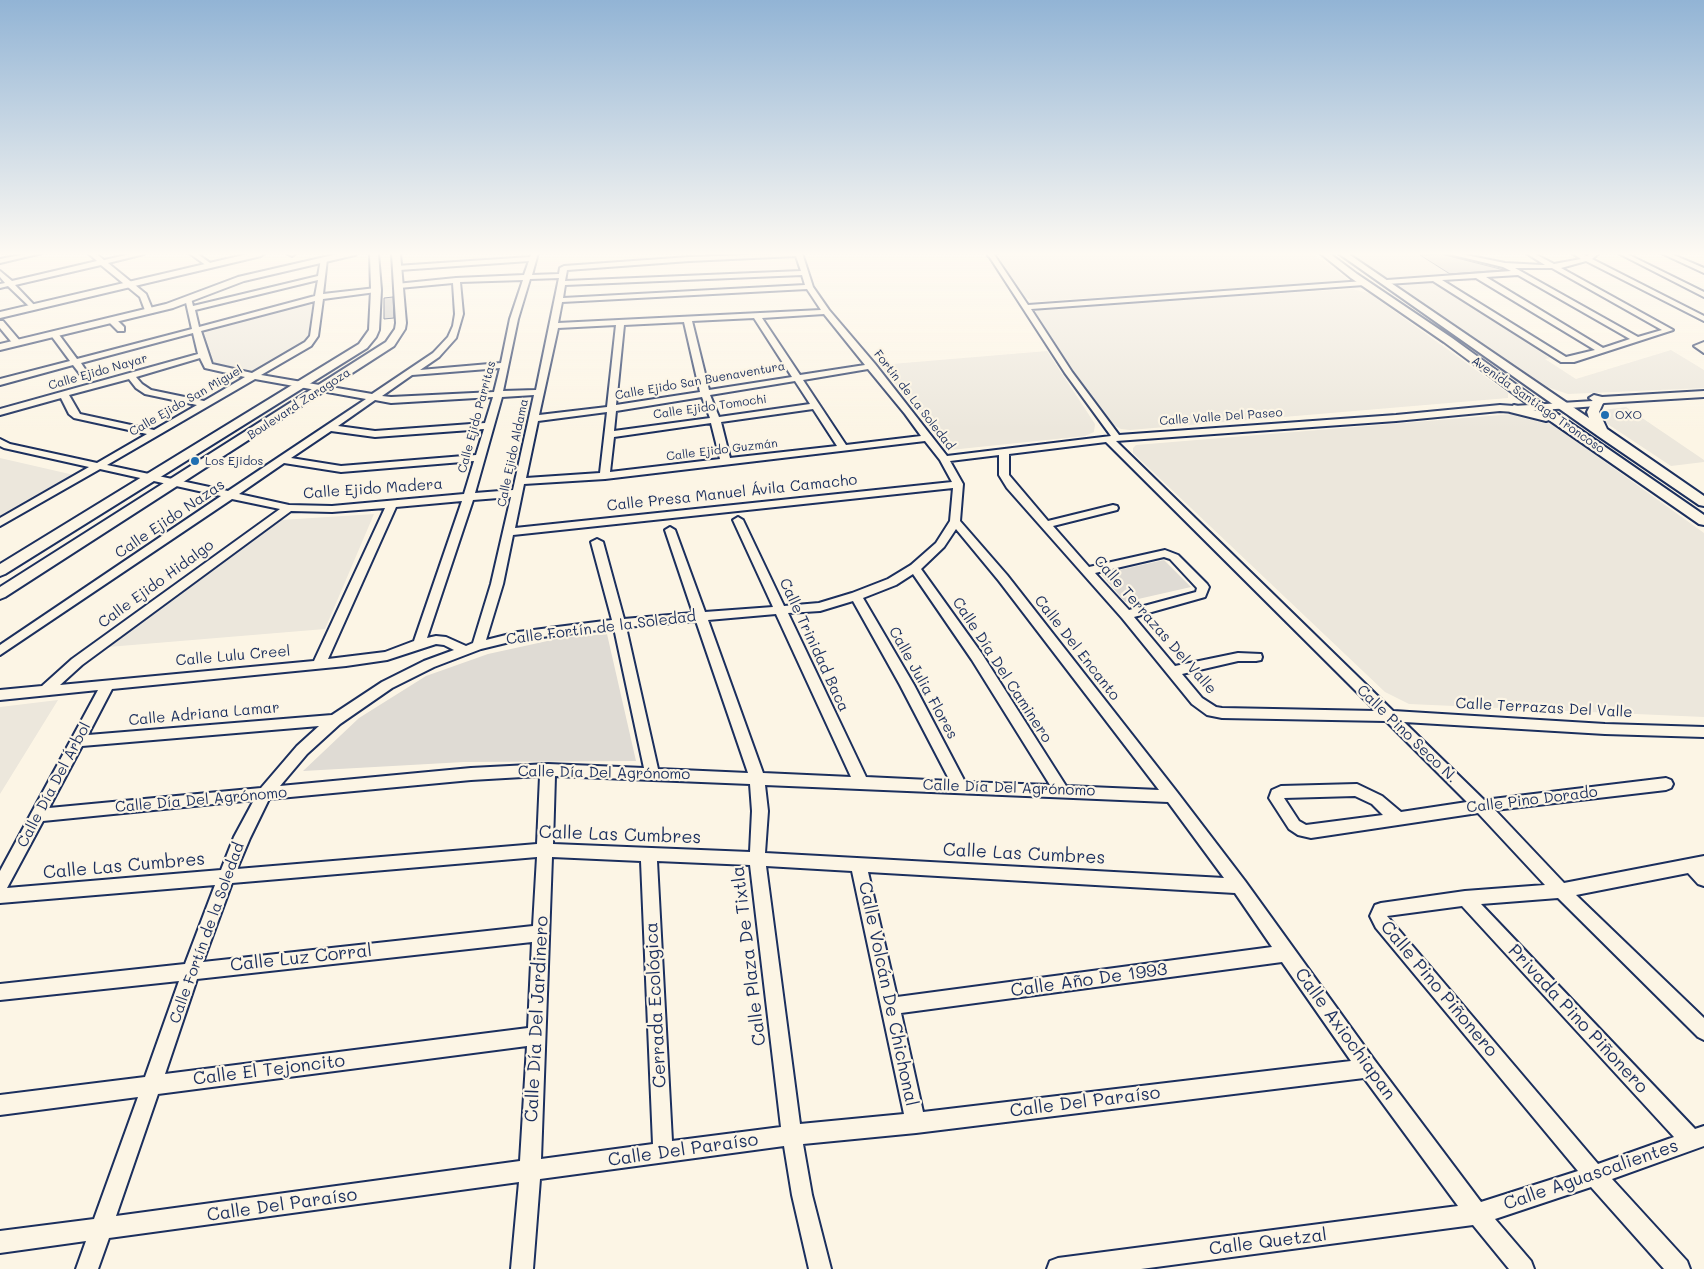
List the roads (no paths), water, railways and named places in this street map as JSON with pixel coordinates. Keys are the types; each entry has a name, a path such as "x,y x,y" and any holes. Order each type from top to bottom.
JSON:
{"main road":[{"path":"0,347 144,312"},
{"name":"Boulevard Zaragoza","path":"0,570 351,354 371,337 374,330 375,312"},
{"name":"Boulevard Zaragoza","path":"0,594 390,344 400,329 400,312"},
{"name":"Avenida Santiago Troncoso","path":"1407,312 1545,403 1602,433 1704,502"},
{"name":"Avenida Santiago Troncoso","path":"1426,312 1545,403 1563,423 1704,521"},
{"path":"1600,401 1593,412 1602,433"},
{"path":"1514,409 1563,423"}],"street":[{"path":"192,312 203,355 208,366 212,368 374,398 399,400 498,396 539,392"},
{"path":"0,382 261,312"},
{"name":"Calle Ejido San Miguel","path":"0,523 99,467 312,340 317,312"},
{"name":"Calle Ejido Nazas","path":"0,651 231,496 436,355 452,338 457,326 459,312"},
{"name":"Calle Ejido Parritas","path":"419,644 469,496 498,396 516,312"},
{"name":"Calle Ejido Aldama","path":"472,648 497,584 557,312"},
{"path":"554,326 822,312"},
{"name":"Fortin de La Soledad","path":"826,312 872,366 928,438 944,459 958,484"},
{"name":"Calle Pino Seco N.","path":"1029,312 1113,438 1481,806 1561,891 1704,1031"},
{"path":"1487,312 1561,359 1571,360 1668,330 1638,312"},
{"path":"1538,312 1601,350"},
{"path":"1588,312 1637,340"},
{"path":"1691,312 1704,319"},
{"path":"757,316 844,449"},
{"path":"112,320 121,329"},
{"path":"688,320 705,393 715,419 726,462"},
{"path":"0,323 17,343"},
{"path":"605,476 620,323"},
{"path":"54,334 83,372"},
{"name":"Calle Ejido Nayar","path":"0,412 203,355"},
{"path":"411,373 504,366"},
{"name":"Calle Ejido San Buenaventura","path":"533,419 611,409 872,366"},
{"path":"131,376 139,386 148,392 206,404"},
{"path":"64,394 74,414 77,416 156,433"},
{"path":"1545,403 1704,394"},
{"name":"Calle Valle Del Paseo","path":"1500,408 1506,404 1545,403"},
{"name":"Calle Valle Del Paseo","path":"944,459 1113,438 1376,420 1500,408 1514,409 1545,403"},
{"name":"Calle Ejido Tomochi","path":"609,435 816,406"},
{"path":"330,428 375,434 488,426"},
{"name":"Calle Ejido Guzmán","path":"519,481 605,476 928,438"},
{"name":"Calle Ejido Madera","path":"0,442 7,446 289,508 332,509 516,493"},
{"name":"Calle Terrazas Del Valle","path":"1004,452 1004,475 1011,486 1126,615 1196,701 1212,711 1310,716 1389,716 1605,729 1704,732"},
{"path":"284,460 342,469 480,458"},
{"path":"955,520 958,484"},
{"name":"Calle Presa Manuel Ávila Camacho","path":"509,532 958,484"},
{"path":"319,664 392,503"},
{"name":"Calle Ejido Hidalgo","path":"46,690 77,662 289,508"},
{"path":"1045,525 1113,508"},
{"name":"Calle Trinidad Baca","path":"738,520 861,782"},
{"name":"Calle Fortín de la Soledad","path":"86,1269 102,1229 224,878 264,795 302,750 335,720 387,685 429,664 472,648 518,636 619,623 781,612 820,607 856,596 892,582 915,568 940,545 955,520"},
{"name":"Calle Del Encanto","path":"955,520 1003,578 1172,796"},
{"name":"Calle Plaza De Tixtla","path":"670,530 757,778 760,811 757,859 792,1135 802,1195 820,1269"},
{"path":"597,542 619,623 652,773"},
{"path":"1087,571 1157,554 1165,554 1174,557 1202,587 1201,594 1126,615"},
{"name":"Calle Día Del Caminero","path":"915,568 977,657 1061,790"},
{"name":"Calle Julia Flores","path":"856,596 907,684 960,786"},
{"name":"Calle Lulu Creel","path":"0,695 387,656 419,644 442,640 472,648"},
{"path":"1173,671 1238,657 1256,657"},
{"name":"Calle Día Del Árbol","path":"0,886 108,684"},
{"name":"Calle Adriana Lamar","path":"77,741 335,720"},
{"name":"Calle Día Del Agrónomo","path":"38,815 471,774 548,770 1172,796"},
{"name":"Calle Día Del Jardinero","path":"522,1269 538,1036 548,770"},
{"name":"Calle Pino Dorado","path":"1398,819 1377,800 1357,790 1281,792 1277,794 1276,798 1294,825 1304,831 1311,832 1398,819 1481,806 1666,784"},
{"name":"Calle Axiochiapan","path":"1172,796 1239,886 1368,1068 1477,1214 1523,1269"},
{"name":"Calle Las Cumbres","path":"0,896 544,850 649,856 757,859 1239,886"},
{"name":"Cerrada Ecológica","path":"649,856 663,1153"},
{"path":"1697,864 1704,879"},
{"name":"Calle Pino Piñonero","path":"1679,1269 1594,1175 1378,916 1381,910 1465,898 1561,891 1697,864"},
{"name":"Calle Volcán De Chichonal","path":"860,866 916,1123"},
{"name":"Privada Pino Piñonero","path":"1465,898 1698,1138"},
{"name":"Calle Luz Corral","path":"0,992 542,933"},
{"name":"Calle Año De 1993","path":"891,1006 1287,953"},
{"name":"Calle El Tejoncito","path":"0,1105 538,1036"},
{"name":"Calle Del Paraíso","path":"0,1242 530,1172 792,1135 916,1123 1368,1068"},
{"name":"Calle Aguascalientes","path":"1477,1214 1554,1190 1698,1138"},
{"name":"Calle Quetzal","path":"1058,1269 1477,1214"}],"place":[{"name":"OXO","path":"1605,415"},
{"name":"Los Ejidos","path":"195,461"}]}
